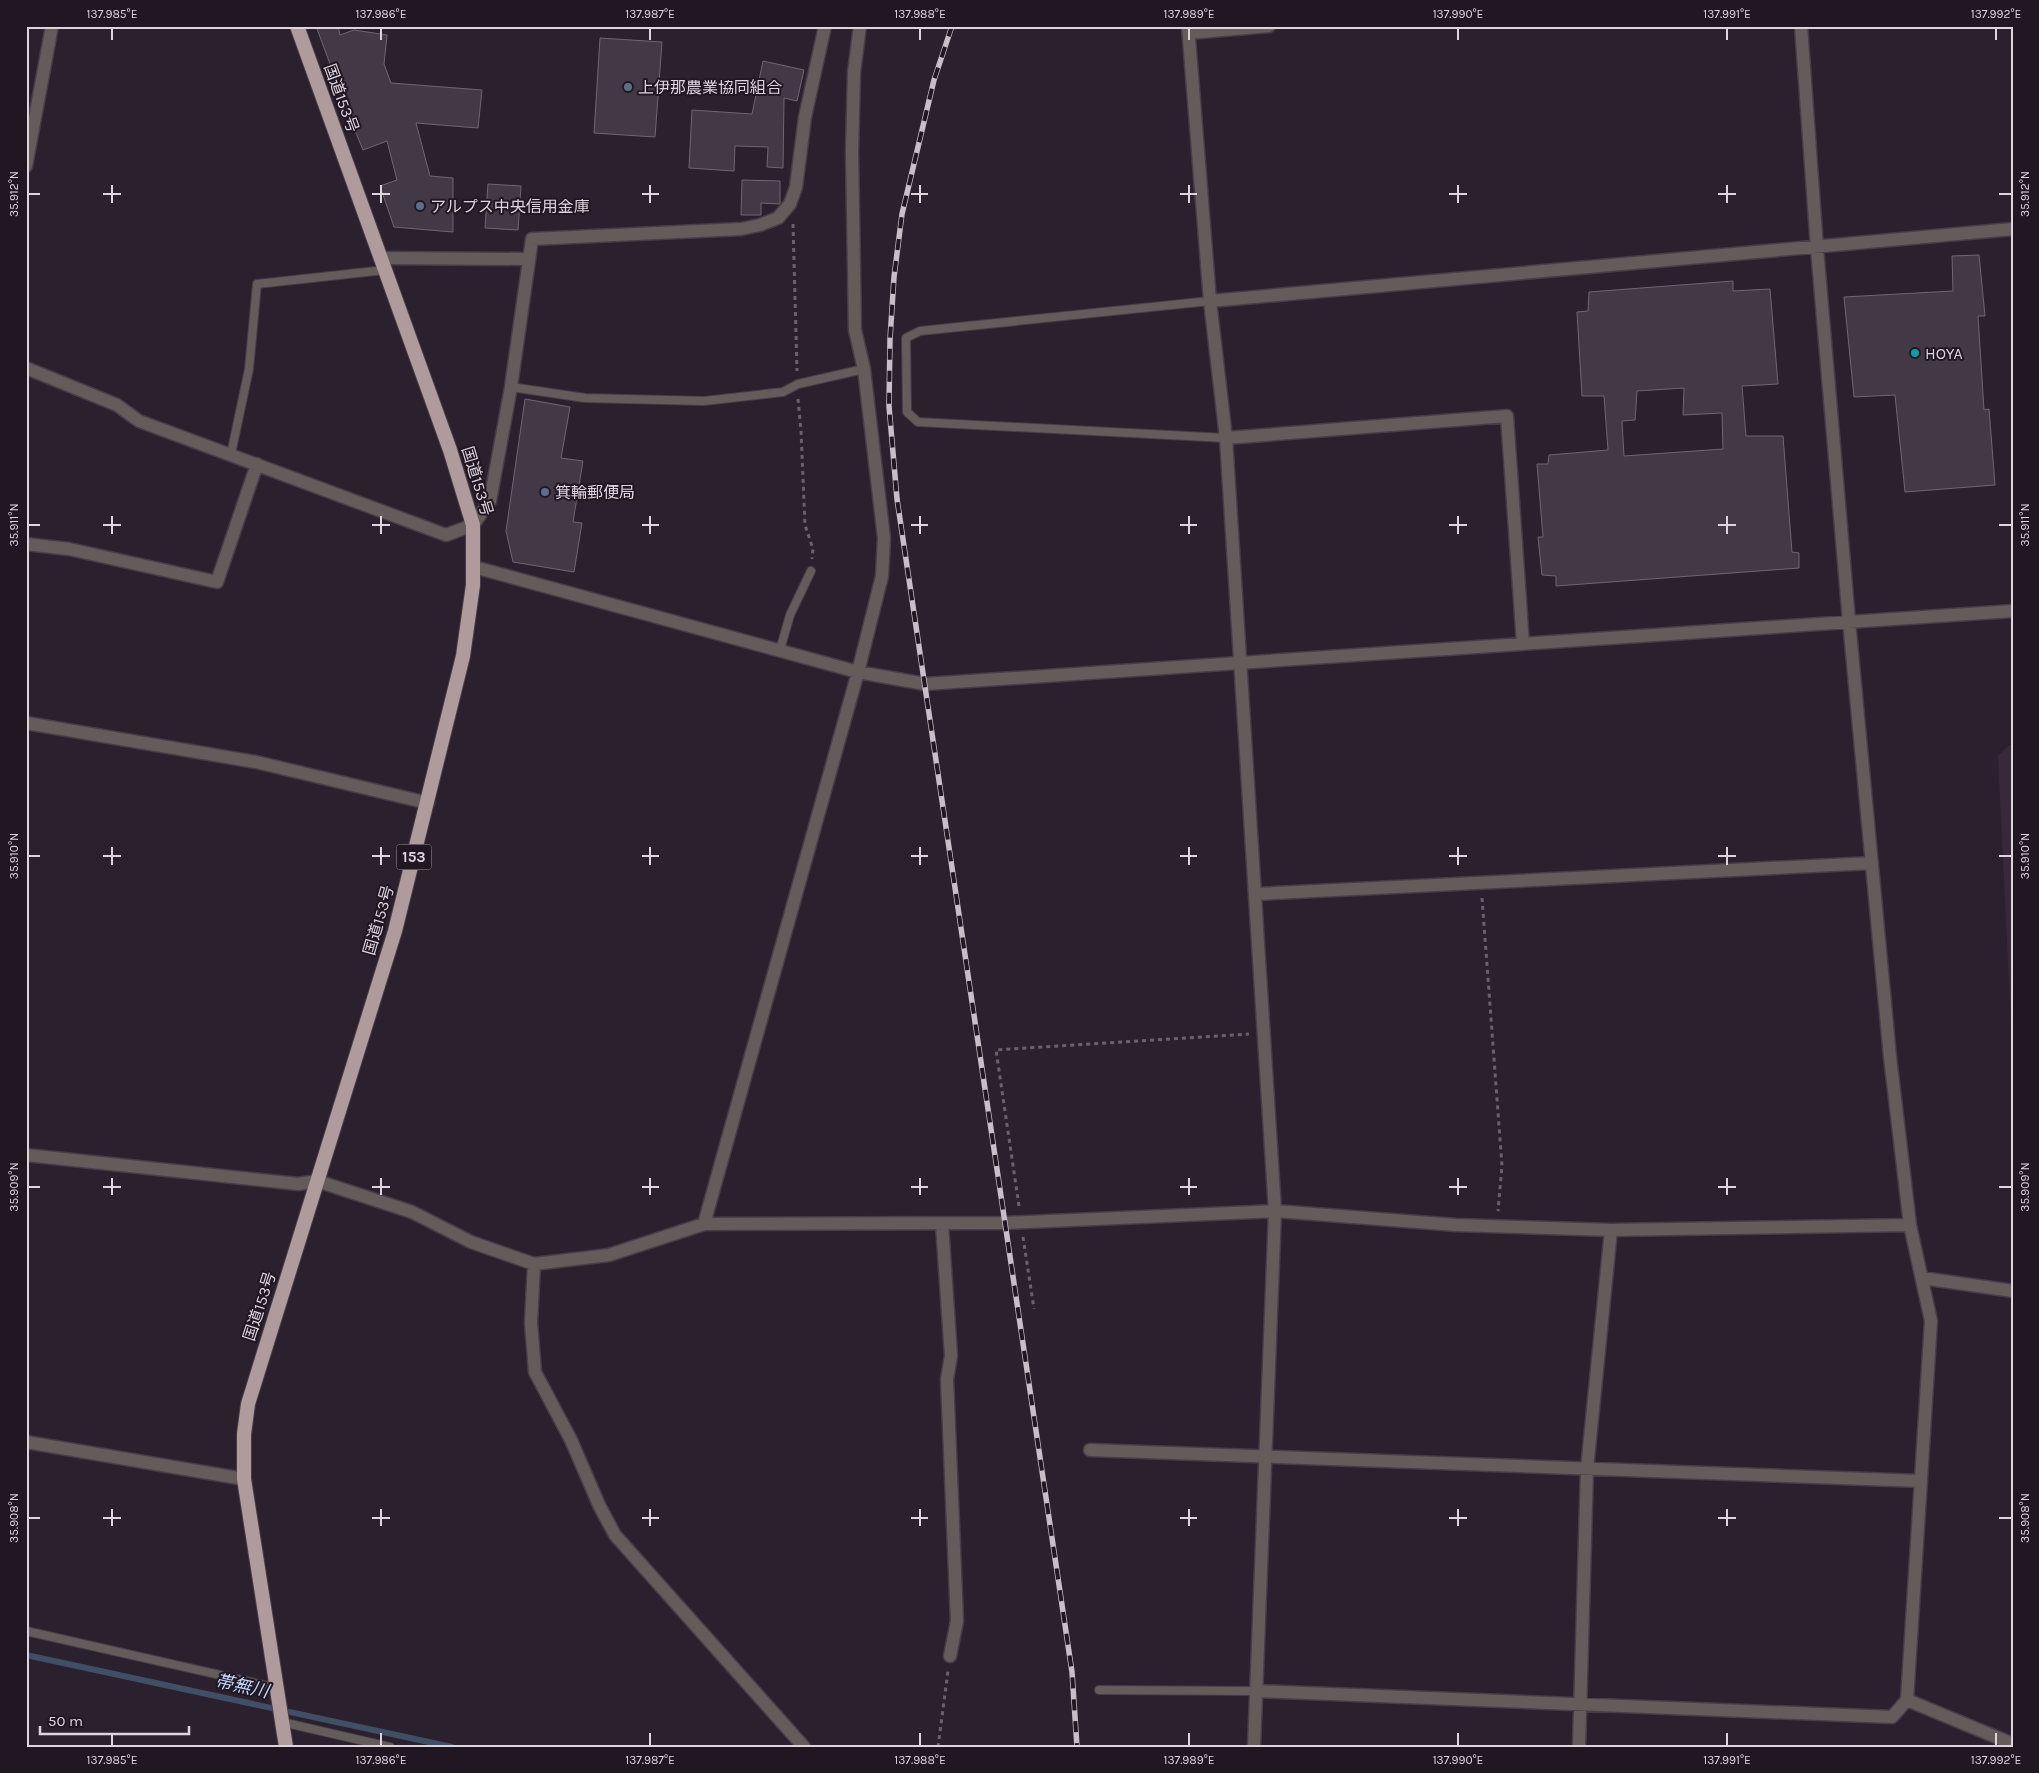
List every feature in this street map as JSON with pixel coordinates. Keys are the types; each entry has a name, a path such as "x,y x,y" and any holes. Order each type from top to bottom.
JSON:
{"highway":[{"name":"国道153号","path":"286,1747 244,1479 244,1434 248,1404 395,931 463,656 470,618 474,567 473,525 450,450 298,26"}],"street":[{"path":"26,166 52,26"},
{"path":"26,368 117,405 140,421 446,535 473,525 490,500 512,387 532,239 741,229 760,225 778,218 790,204 796,187 805,117 825,26"},
{"path":"704,1224 858,672 882,576 884,538 864,369 855,330 852,152 854,72 860,26"},
{"path":"1254,1747 1275,1211 1226,438 1210,301 1188,30 1269,26"},
{"path":"1256,1691 1892,1718 1907,1700 1931,1321 1910,1225 1890,1057 1849,621 1800,26"},
{"path":"1210,301 2013,229"},
{"path":"383,264 528,259"},
{"path":"1226,438 1507,416 1523,644"},
{"path":"26,544 69,549 217,582 257,464"},
{"path":"474,567 858,672 925,684 2013,611"},
{"path":"26,723 256,762 428,803"},
{"path":"1256,894 1872,862"},
{"path":"26,1155 298,1184 317,1181 412,1212 470,1242 534,1264 609,1255 704,1224 942,1224 1275,1211 1496,1226 1611,1230 1910,1225"},
{"path":"942,1224 951,1356 947,1379 957,1612 950,1656"},
{"path":"1579,1747 1587,1469 1611,1230"},
{"path":"534,1264 531,1323 535,1372 571,1440 599,1505 615,1536 804,1747"},
{"path":"1922,1278 2013,1291"},
{"path":"26,1442 244,1479"},
{"path":"1090,1450 1921,1481"},
{"path":"1907,1700 2013,1744"}],"lane":[{"path":"231,454 249,368 257,284 383,264"},
{"path":"1210,301 920,331 906,338 907,412 918,422 1226,438"},
{"path":"512,387 585,398 704,401 783,392 798,384 864,369"},
{"path":"780,650 790,615 811,571"},
{"path":"26,1630 278,1693"},
{"path":"1099,1690 1256,1691"},
{"path":"282,1721 390,1747"}],"path":[{"path":"1481,883 1502,1166 1496,1226"},
{"path":"1034,1310 996,1050 1264,1033"},
{"path":"938,1747 950,1656"}],"shaded area":[{"path":"2009,745 2013,745 2013,1064 1998,756"}],"building":[{"path":"316,26 338,26 340,35 354,30 387,35 384,64 391,83 482,90 478,128 416,123 430,176 453,178 453,232 394,227 380,186 397,180 387,141 363,150 339,92 335,93 328,74 333,72"},
{"name":"上伊那農業協同組合","path":"600,38 662,42 655,137 594,133"},
{"path":"763,61 804,70 797,101 784,98 783,168 767,167 768,147 735,146 734,171 689,168 692,110 752,114"},
{"path":"742,180 780,181 780,204 761,203 761,215 741,215"},
{"path":"488,184 521,186 518,230 485,228"},
{"name":"HOYA","path":"1979,255 1985,316 1978,316 1984,410 1989,409 1995,485 1905,492 1895,395 1854,397 1844,297 1953,291 1952,256"},
{"path":"1733,281 1733,291 1770,289 1778,384 1742,386 1746,436 1783,436 1792,552 1799,553 1799,568 1556,586 1556,576 1542,575 1538,537 1543,537 1537,464 1548,464 1549,455 1608,450 1604,396 1582,396 1577,312 1588,311 1589,292","holes":["1684,388 1683,415 1722,413 1723,449 1624,456 1622,421 1635,420 1637,391"]},
{"name":"箕輪郵便局","path":"525,399 570,407 561,458 583,461 573,522 582,523 574,572 513,562 506,531"}],"waterway":[{"name":"帯無川","path":"26,1655 452,1747"}],"railway":[{"path":"952,26 934,80 902,214 894,277 890,339 889,406 897,499 1072,1672 1077,1747"}],"place":[{"name":"上伊那農業協同組合","path":"628,87"},
{"name":"アルプス中央信用金庫","path":"420,206"},
{"name":"HOYA","path":"1915,353"},
{"name":"箕輪郵便局","path":"545,492"}]}
